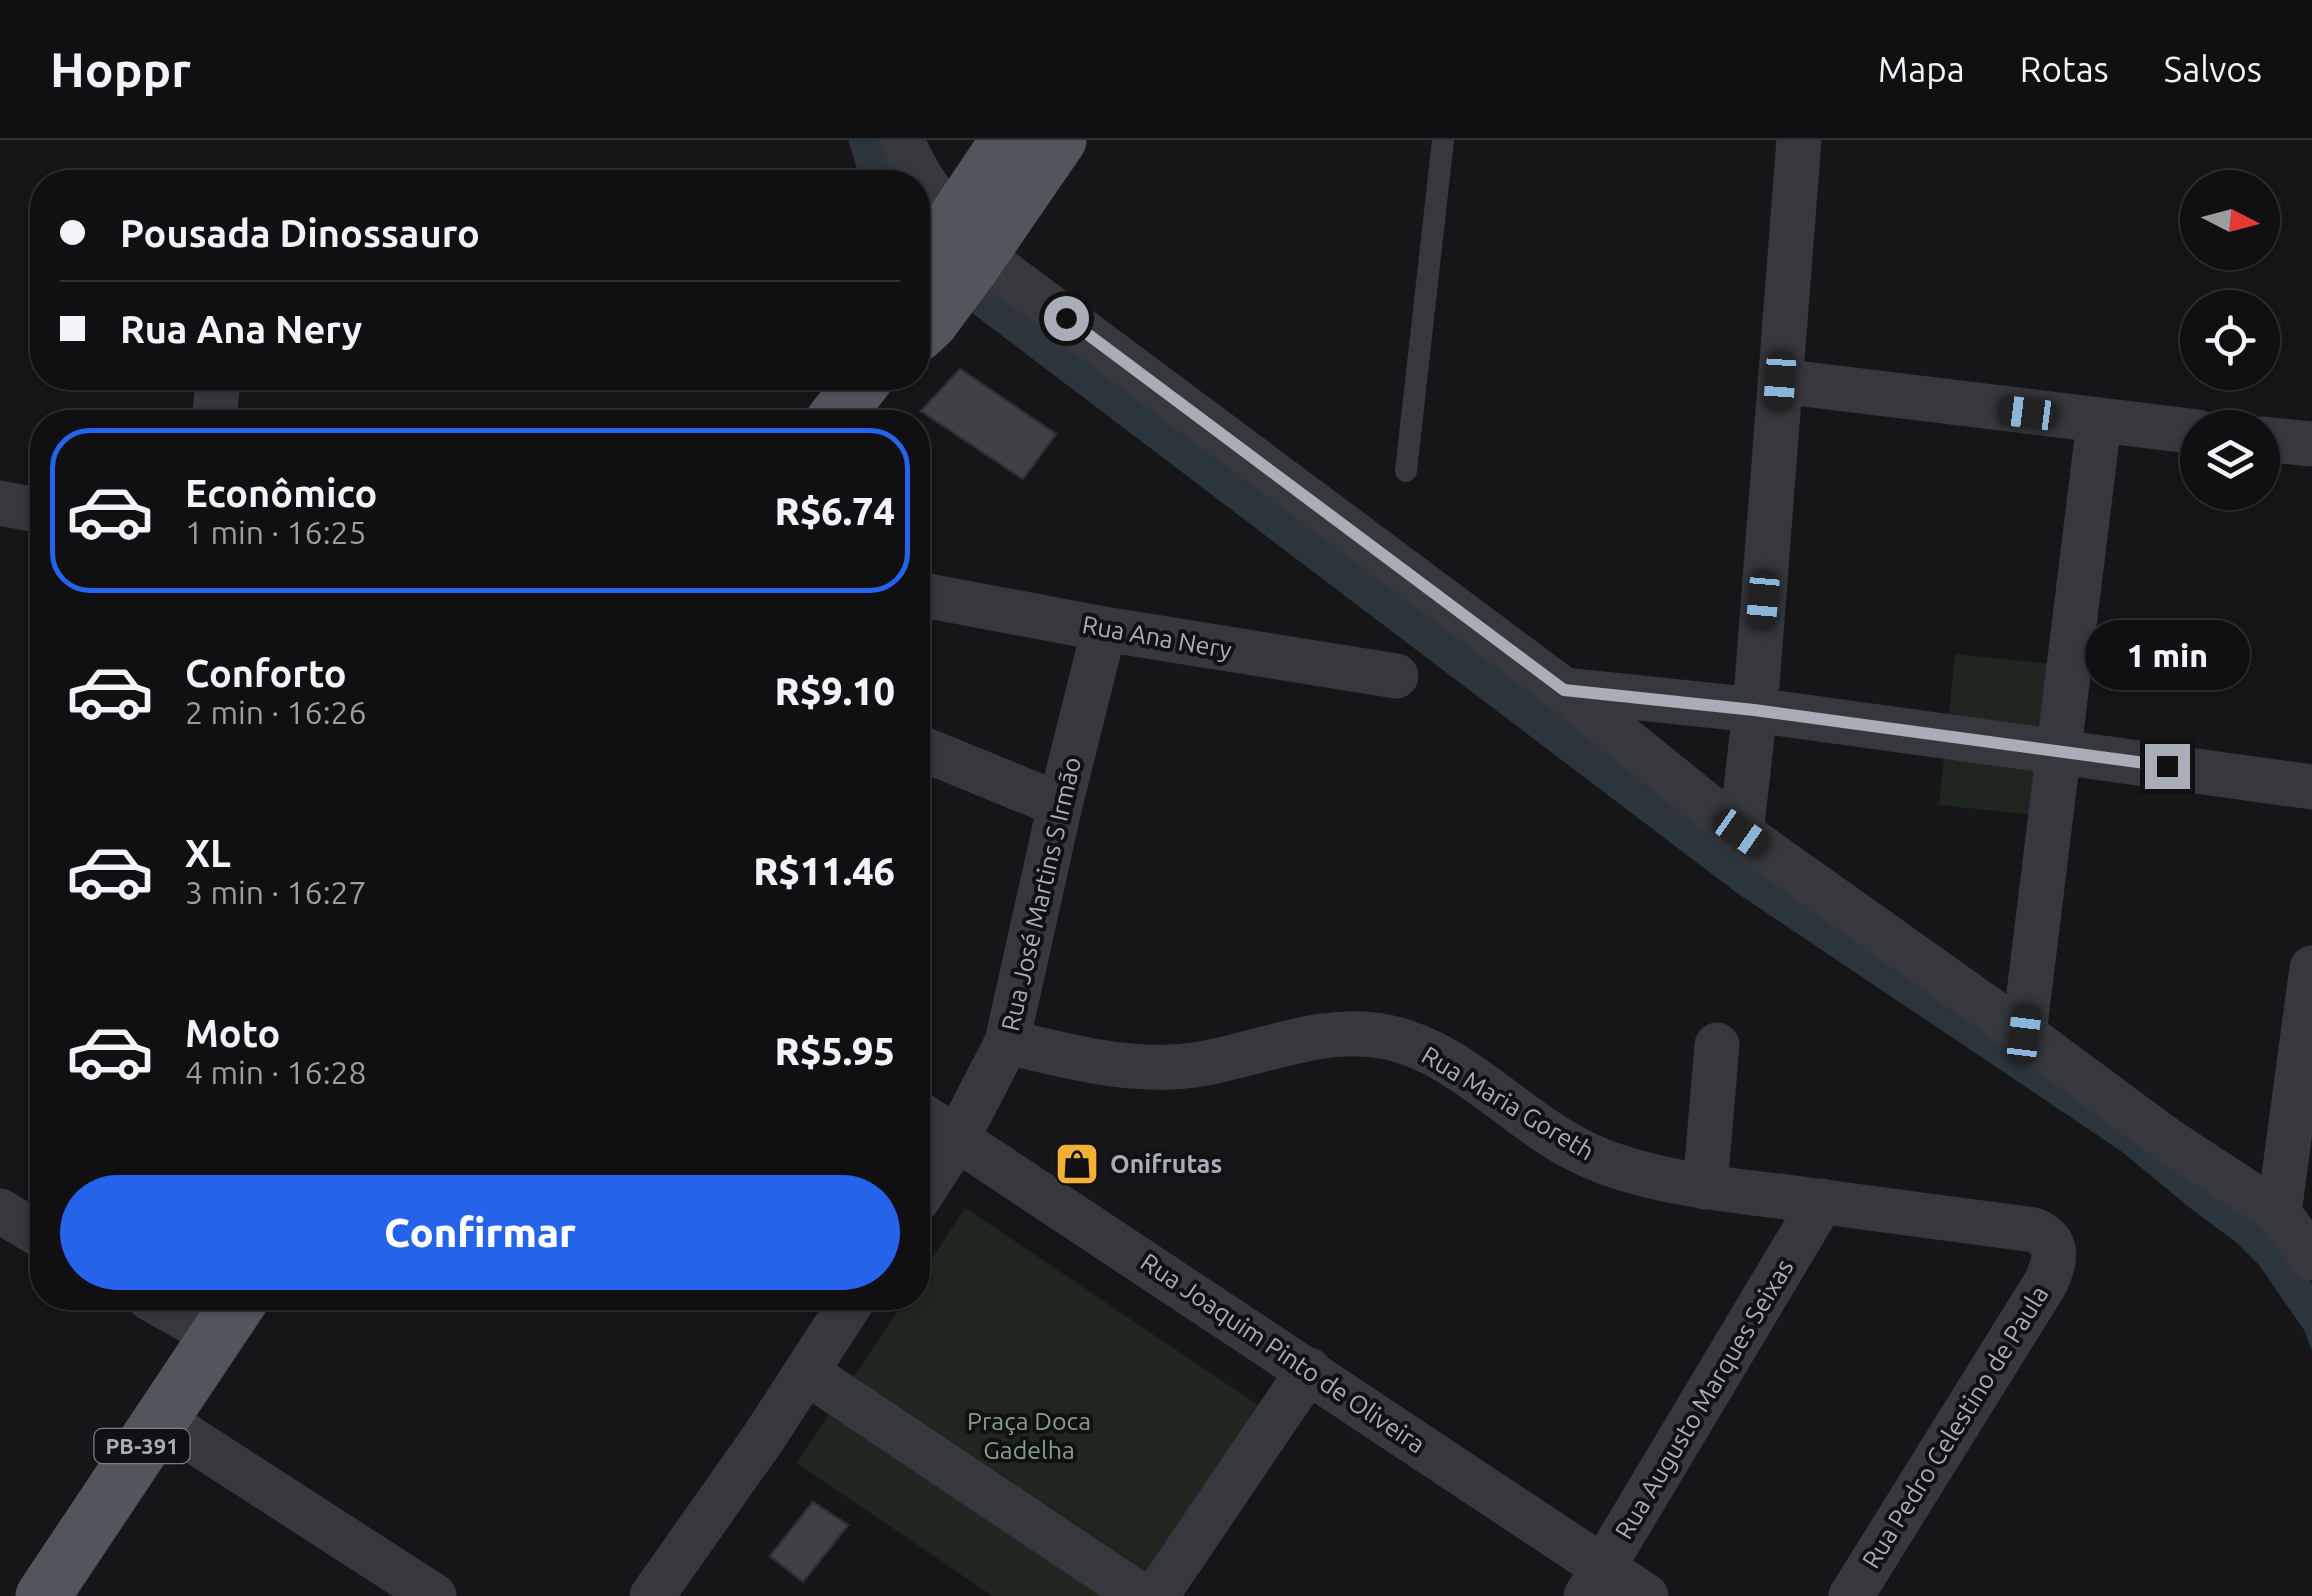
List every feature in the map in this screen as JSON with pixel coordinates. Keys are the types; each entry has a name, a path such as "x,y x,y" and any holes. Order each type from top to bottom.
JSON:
{"main road":[{"path":"945,272 1008,140"},
{"path":"945,272 1059,140"},
{"path":"841,410 857,390"},
{"name":"PB-391","path":"43,1596 230,1317"}],"street":[{"path":"902,140 914,170"},
{"path":"1741,833 1798,140"},
{"path":"930,193 945,272 1019,283 1564,690 1741,833 2024,1034 2168,1142 2279,1214 2312,1258"},
{"path":"1780,381 2180,430"},
{"path":"2024,1034 2098,422"},
{"path":"2280,441 2312,444"},
{"path":"0,503 30,509"},
{"name":"Rua Ana Nery","path":"930,596 1396,676"},
{"name":"Rua José Martins S Irmão","path":"930,1181 958,1138 1008,1042 1060,805 1104,629"},
{"path":"1564,690 1754,710 2312,787"},
{"path":"930,752 1060,805"},
{"path":"2279,1214 2312,968"},
{"name":"Rua Maria Goreth","path":"1008,1042 1110,1065 1149,1067 1199,1064 1332,1033 1391,1037 1457,1068 1588,1155 1705,1187 2034,1230 2054,1244 2055,1256"},
{"path":"1705,1187 1717,1045"},
{"name":"Rua Joaquim Pinto de Oliveira","path":"930,1120 1308,1370 1595,1582 1646,1596"},
{"name":"Rua Augusto Marques Seixas","path":"1595,1582 1822,1202"},
{"path":"0,1212 30,1229"},
{"name":"Rua Pedro Celestino de Paula","path":"1851,1596 2045,1284 2055,1256"},
{"path":"201,1310 230,1317"},
{"path":"652,1596 846,1310"},
{"path":"1156,1596 1308,1370"},
{"path":"806,1372 1140,1596"},
{"path":"160,1420 434,1596"}],"lane":[{"path":"1406,472 1443,140"}],"green space":[{"path":"1955,654 2079,667 2063,818 1939,805"},
{"name":"Praça Doca Gadelha","path":"965,1208 1269,1412 1147,1596 993,1596 796,1463 898,1310 930,1310 930,1262"}],"shaded area":[{"path":"848,140 886,140 895,170 857,170"},
{"path":"930,223 2258,1221 2312,1283 2312,1351 2304,1330 2259,1265 2237,1243 2121,1151 1737,893 930,281"}],"building":[{"path":"960,369 1056,434 1023,479 930,417 930,410 922,410"},
{"path":"813,1502 848,1525 803,1582 770,1556"}],"place":[{"name":"Onifrutas","path":"1077,1164"}],"route":[{"path":"1066,318 1564,690 1754,710 2167,766"}]}
